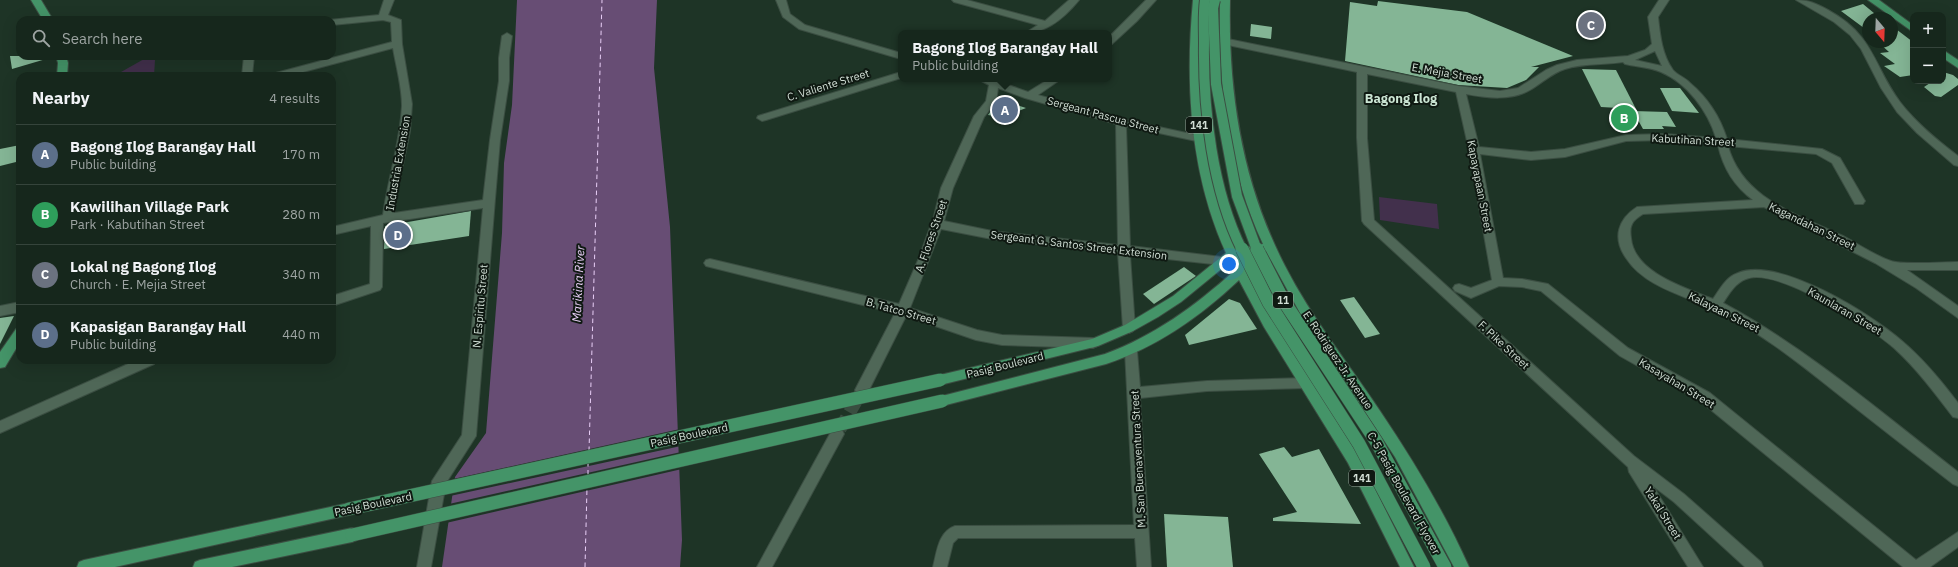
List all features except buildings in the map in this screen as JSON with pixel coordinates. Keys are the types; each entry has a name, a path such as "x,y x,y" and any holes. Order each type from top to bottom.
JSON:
{"main road":[{"path":"36,0 46,16"},
{"name":"141","path":"1198,0 1195,32 1195,102 1213,197 1232,254 1258,305 1346,447 1407,567"},
{"name":"C-5 Pasig Boulevard Flyover","path":"1205,0 1203,83 1211,144 1222,197 1239,244 1270,303 1359,444 1424,567"},
{"name":"C-5 Pasig Boulevard Flyover","path":"1215,0 1216,84 1237,196 1253,242 1283,300 1376,441 1434,544 1444,567"},
{"name":"E. Rodriguez Jr. Avenue","path":"1225,0 1223,41 1228,104 1250,197 1270,246 1296,296 1390,438 1449,541 1462,567"},
{"path":"1873,0 1880,3 1910,27"},
{"path":"1946,55 1958,65"},
{"path":"62,60 62,72"},
{"path":"1195,102 1228,104"},
{"name":"Pasig Boulevard","path":"84,567 940,380 1094,343 1129,328 1177,299 1232,254 1270,246"},
{"name":"Pasig Boulevard","path":"200,567 352,535 942,401 1106,359 1131,351 1157,337 1198,308 1240,272 1277,262"},
{"path":"0,363 16,338"},
{"path":"1309,388 1353,382"}],"street":[{"path":"336,22 383,17 389,0"},
{"path":"781,0 786,15 802,27 898,55"},
{"path":"960,0 1045,24"},
{"path":"1035,30 1051,22 1074,0"},
{"path":"1112,39 1134,19 1151,0"},
{"path":"1664,0 1653,17 1658,45 1670,73"},
{"path":"1801,0 1837,20 1858,37 1866,48 1875,70 1901,111 1958,162"},
{"name":"Industria Extension","path":"336,300 376,287 383,220 405,131 407,104 397,44 396,20 383,17"},
{"name":"N. Espiritu Street","path":"424,567 439,481 469,436 488,203 495,140 504,81 504,58 507,36"},
{"name":"E. Mejia Street","path":"1223,41 1460,90 1495,94 1512,93 1524,90 1552,71 1569,65 1623,61 1644,55 1658,45"},
{"path":"291,72 397,44"},
{"path":"247,72 249,60"},
{"name":"Kagandahan Street","path":"1623,61 1658,68 1670,73 1689,87 1710,109 1717,125 1727,163 1740,182 1765,204 1893,266 1958,313"},
{"name":"F. Pike Street","path":"1362,70 1362,138 1368,221 1629,460 1679,498 1756,567"},
{"name":"C. Valiente Street","path":"762,118 898,77"},
{"name":"A. Flores Street","path":"862,390 903,310 925,258 937,224 947,188 979,116 988,108 991,102 991,82"},
{"name":"Sergeant Pascua Street","path":"996,82 1029,96 1121,122 1201,139"},
{"path":"1029,96 1051,82"},
{"name":"Kapayapaan Street","path":"1460,90 1474,150 1498,282"},
{"path":"1121,122 1124,250 1129,328"},
{"name":"Kabutihan Street","path":"1474,150 1532,156 1565,153 1626,138 1666,137 1818,151 1836,161 1859,201"},
{"path":"336,230 383,220 488,203"},
{"name":"Kalayaan Street","path":"1765,204 1641,210 1630,217 1624,227 1625,241 1630,256 1643,271 1668,285 1716,305 1755,326 1788,348 1958,480"},
{"name":"Sergeant G. Santos Street Extension","path":"937,224 992,235 1222,261"},
{"name":"B. Tatco Street","path":"710,263 903,310 976,335 1002,340 1094,343"},
{"path":"1893,266 1958,266"},
{"name":"Kaunlaran Street","path":"1716,305 1725,289 1735,279 1747,274 1759,272 1778,276 1806,288 1857,316 1889,337 1918,364 1958,413"},
{"name":"Kasayahan Street","path":"1459,288 1471,293 1498,282 1522,283 1544,288 1624,352 1705,398 1914,567"},
{"path":"0,311 16,308"},
{"name":"M. San Buenaventura Street","path":"1131,351 1144,567"},
{"path":"0,427 140,364"},
{"path":"1134,393 1207,386 1309,388"},
{"path":"764,567 837,434"},
{"name":"Yakal Street","path":"1629,460 1696,567"},
{"path":"940,567 947,540 956,532 1142,531"},
{"path":"1918,567 1958,539"}],"shaded area":[{"path":"142,60 155,60 154,72 121,72"},
{"path":"1611,112 1630,112 1637,125 1619,125"},
{"path":"1379,197 1437,204 1439,229 1380,220"}],"water":[{"name":"Marikina River","path":"517,0 657,0 654,68 670,227 682,540 680,567 442,567 455,477 486,433 502,233 504,163 512,105"}],"pier":[{"path":"680,429 681,446 450,496 453,479"},
{"path":"681,452 682,469 446,523 449,504"}],"ferry route":[{"path":"589,451 602,0"},
{"path":"588,462 588,475"},
{"path":"585,567 587,488"}],"tunnel":[{"path":"840,429 862,391"}],"place":[{"name":"Lokal ng Bagong Ilog","path":"1591,25"},
{"name":"Bagong Ilog Barangay Hall","path":"1005,110"},
{"name":"Kawilihan Village Park","path":"1624,118"},
{"name":"Kapasigan Barangay Hall","path":"398,235"}],"district":[{"name":"Bagong Ilog","path":"1401,98"}]}
